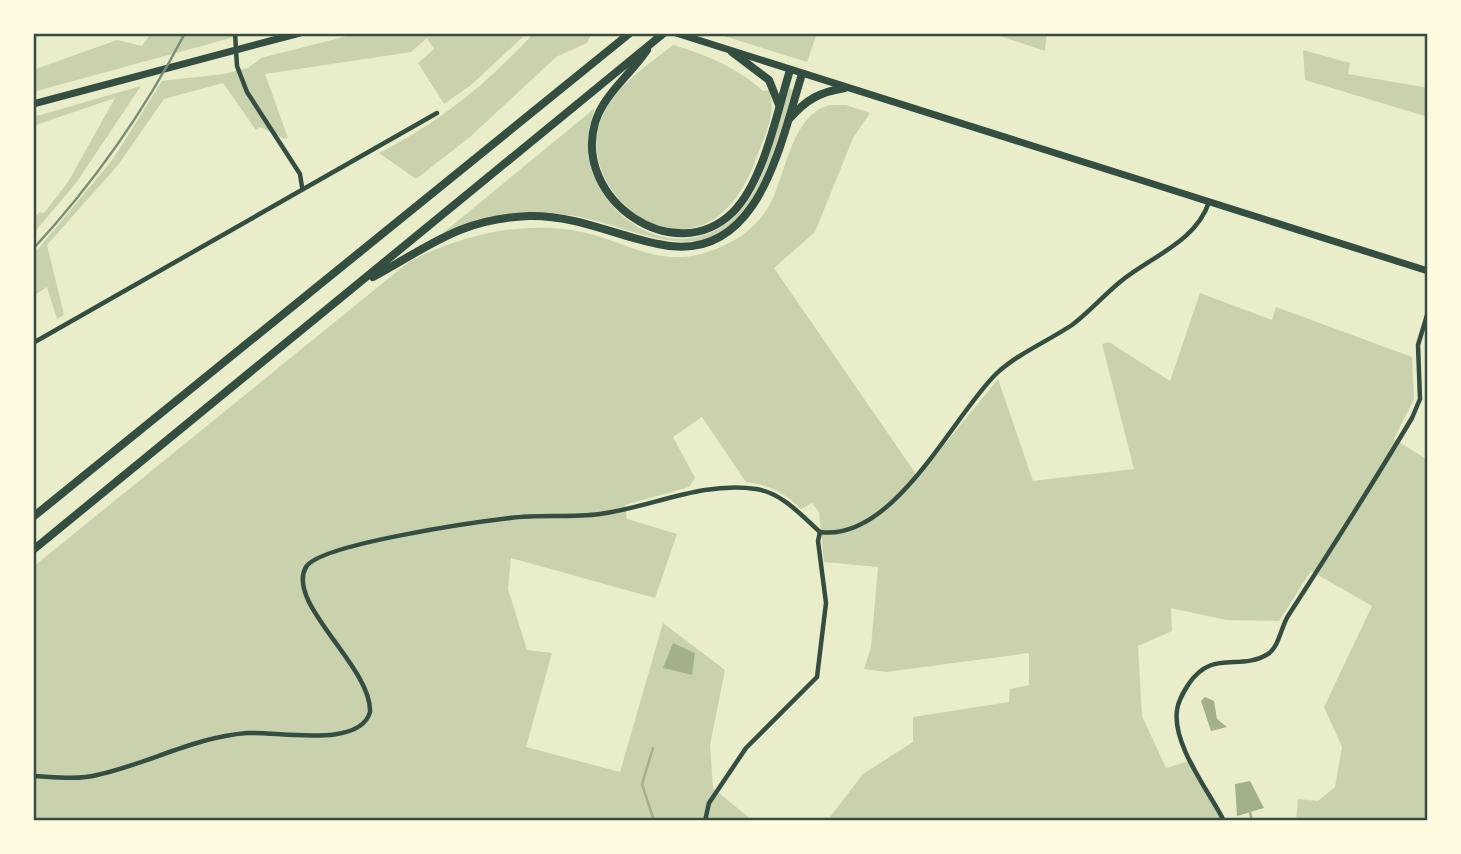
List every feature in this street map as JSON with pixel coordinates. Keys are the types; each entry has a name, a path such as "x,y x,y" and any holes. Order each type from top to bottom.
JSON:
{"highway":[{"path":"33,517 630,33"},
{"path":"33,550 664,33"},
{"path":"652,43 602,106 593,138 597,169 611,195 627,213 652,229 676,235 700,232 725,220 735,211 756,176 790,70"},
{"path":"732,52 769,80 779,105"},
{"path":"355,287 442,236 505,219 529,216 574,220 674,247 716,239 740,222 755,204 788,120 802,74"},
{"path":"788,120 807,100 828,90 845,88"}],"main road":[{"path":"33,104 300,33"},
{"path":"676,33 1428,271"}],"street":[{"path":"235,33 237,66 247,92 300,174 302,187"},
{"path":"33,343 271,208 302,187 436,113"},
{"path":"33,776 98,775 216,736 251,733 339,734 359,729 370,712 365,686 310,603 302,586 306,568 314,557 343,548 512,517 603,514 693,494 706,488 769,491 820,532 855,527 888,504 924,468 996,374 1075,323 1120,282 1187,235 1202,217 1209,202"},
{"path":"1224,821 1203,786 1180,735 1177,709 1181,697 1193,677 1209,665 1253,659 1269,653 1274,647 1285,620 1338,542 1412,418 1420,399 1418,345 1428,313"},
{"path":"705,821 709,803 746,748 817,677 826,603 817,541 820,532"}],"shaded area":[{"path":"151,33 249,33 33,92 33,70 117,40 142,46"},
{"path":"359,33 527,33 471,85 444,104 418,63 434,49 427,38 411,52 265,74 288,138 285,139 260,127 256,130 223,83 164,99 118,165 47,245 64,315 57,319 47,287 33,296 33,255 113,159 162,81 224,74 248,68 261,58"},
{"path":"534,33 592,33 587,43 556,57 470,137 416,179 379,153 422,129 462,100 499,69"},
{"path":"714,33 817,33 807,62"},
{"path":"1001,33 1047,33 1045,51 1000,36"},
{"path":"673,45 721,63 743,75 763,91 769,90 772,107 769,124 757,156 735,200 707,223 677,229 648,221 622,203 604,177 597,147 602,117 615,95"},
{"path":"1303,50 1350,63 1348,74 1428,88 1428,117 1305,80"},
{"path":"141,86 76,183 33,234 33,219 40,212 44,213 68,182 115,98 33,126 33,117"},
{"path":"789,88 793,90 767,169 743,213 725,231 705,239 683,242 660,239 590,219 552,214 489,219 443,233 595,108 588,142 594,173 608,200 630,221 656,235 685,239 713,231 740,211 758,184"},
{"path":"830,105 846,105 870,113 853,138 815,232 774,268 918,477 998,379 1033,481 1134,469 1102,344 1109,342 1170,381 1200,293 1272,320 1276,307 1412,357 1414,399 1394,439 1428,460 1428,821 1296,821 1298,799 1318,801 1335,787 1342,747 1324,707 1372,606 1311,571 1279,621 1226,620 1171,608 1172,631 1138,646 1142,716 1166,768 1193,760 1203,785 1226,821 827,821 863,774 913,742 913,717 1009,702 1010,689 1029,685 1029,653 886,672 864,669 871,647 878,567 824,562 819,512 812,503 801,509 776,490 746,482 702,417 673,437 695,478 689,487 625,505 627,519 677,534 655,598 511,558 508,589 527,650 552,653 526,747 620,772 663,623 725,670 710,745 713,788 753,821 33,821 33,567 410,261 465,239 524,228 564,229 587,233 662,256 682,257 703,253 735,240 761,218 774,196 800,130 818,110"},
{"path":"673,643 695,653 692,675 663,668"},
{"path":"1205,697 1214,701 1217,719 1227,727 1211,731 1201,701"},
{"path":"1250,781 1264,808 1237,816 1235,784"}],"waterway":[{"path":"653,748 642,784 654,821"},
{"path":"1250,812 1252,821"}],"railway":[{"path":"33,249 97,173 135,119 185,33"}]}
